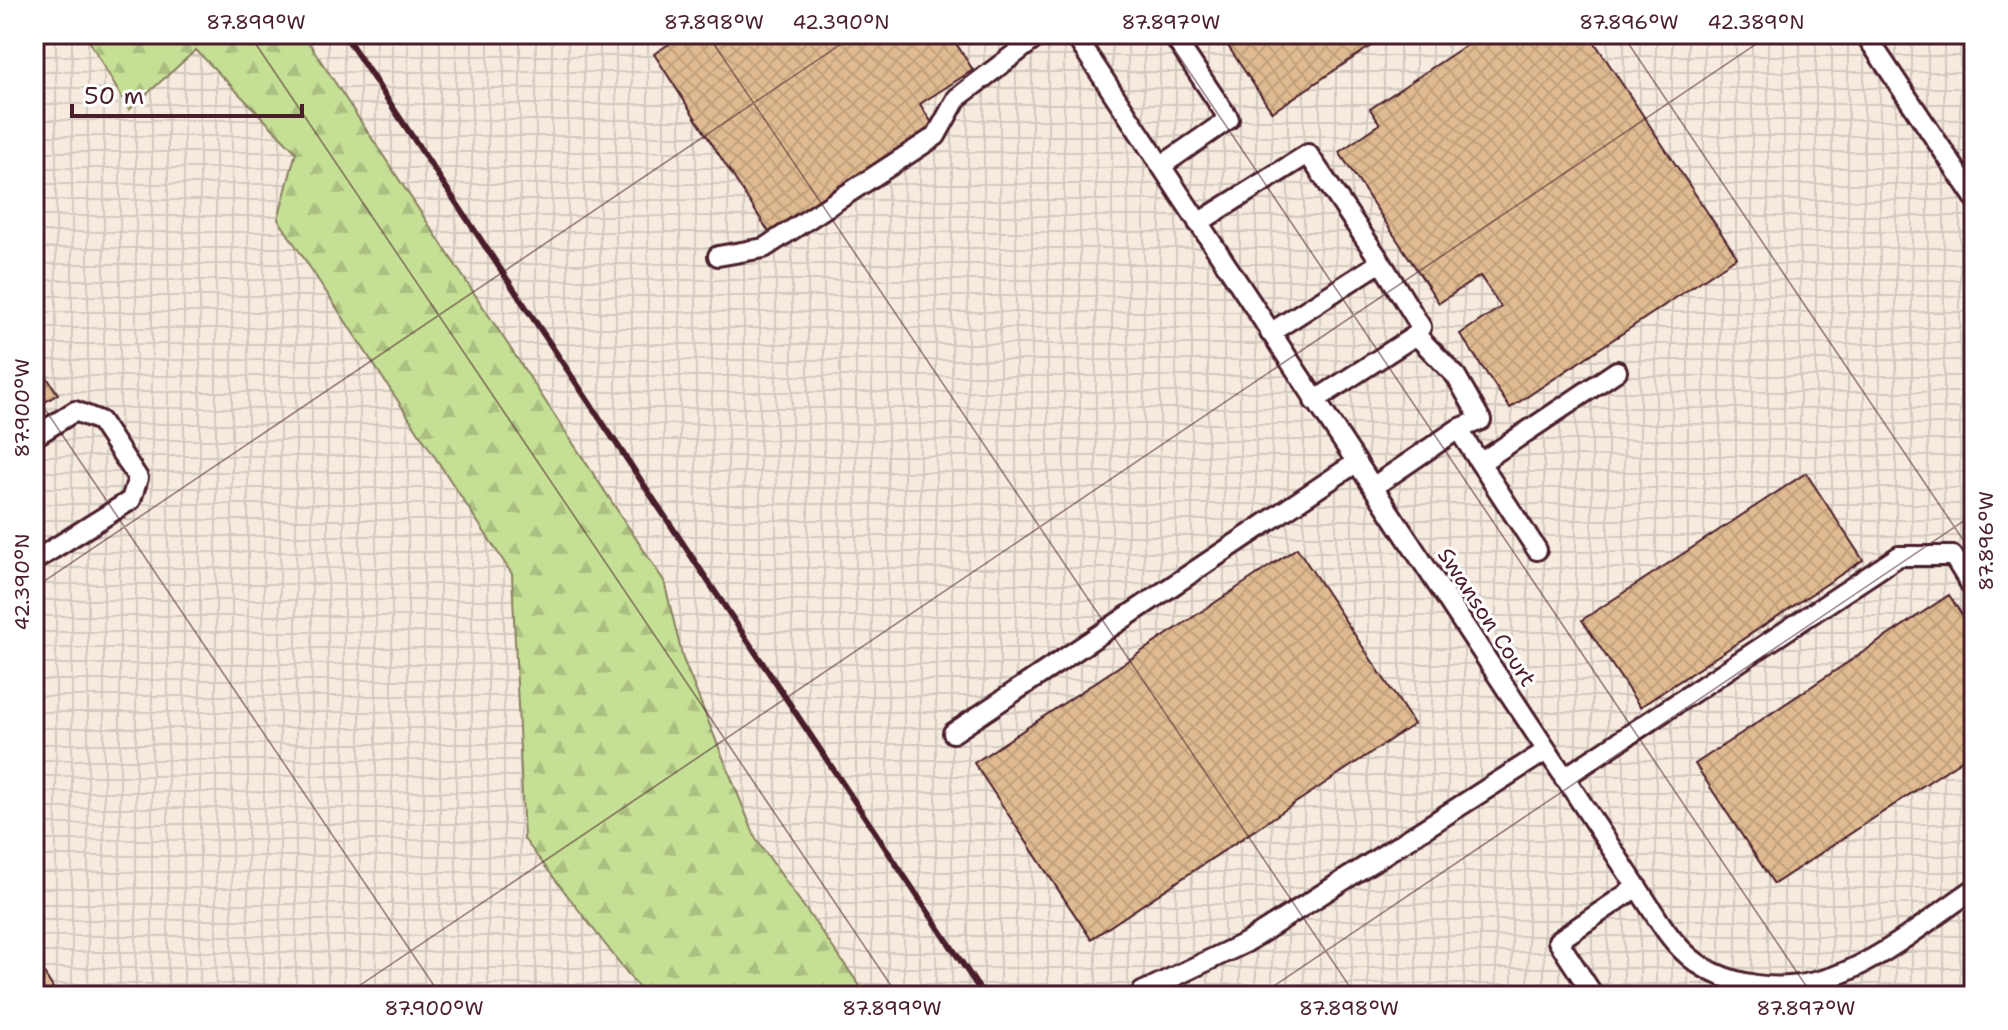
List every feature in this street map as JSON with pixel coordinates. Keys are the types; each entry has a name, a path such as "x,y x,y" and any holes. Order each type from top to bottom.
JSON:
{"lane":[{"path":"718,256 764,248 936,136 957,98 1041,34"},
{"name":"Swanson Court","path":"1074,34 1546,751 1686,954 1735,982 1780,988 1813,985 1835,978 1874,956 1974,889"},
{"path":"1161,166 1229,119 1172,34"},
{"path":"1865,34 1974,197"},
{"path":"1198,223 1308,154 1381,262 1421,327 1416,335 1314,401"},
{"path":"1270,333 1381,262"},
{"path":"1373,487 1458,429 1481,420 1456,376 1416,335"},
{"path":"1480,463 1617,371"},
{"path":"34,437 75,411 100,421 138,478 131,500 34,561"},
{"path":"1458,429 1537,550"},
{"path":"953,733 1357,462"},
{"path":"1564,778 1899,556 1953,556 1974,590"},
{"path":"1142,992 1247,942 1546,751"},
{"path":"1594,996 1558,941 1637,887"}],"shaded area":[{"path":"34,34 1974,34 1974,996 34,996"}],"green space":[{"path":"97,34 303,34 664,581 683,659 756,839 867,996 645,996 524,839 512,574 278,219 296,152 196,50 129,110 90,42"}],"building":[{"path":"684,34 950,34 973,70 920,104 935,128 771,235 654,54"},
{"path":"1220,34 1389,34 1272,112"},
{"path":"1483,34 1589,34 1737,257 1510,408 1460,334 1501,307 1480,276 1439,303 1339,152 1380,124 1370,109"},
{"path":"34,358 58,394 34,409"},
{"path":"1806,473 1863,560 1640,707 1582,620"},
{"path":"1297,548 1414,724 1091,939 974,763"},
{"path":"1949,595 1974,633 1974,752 1774,884 1695,764"},
{"path":"34,957 58,996 34,996"}],"railway":[{"path":"344,34 984,996"}]}
